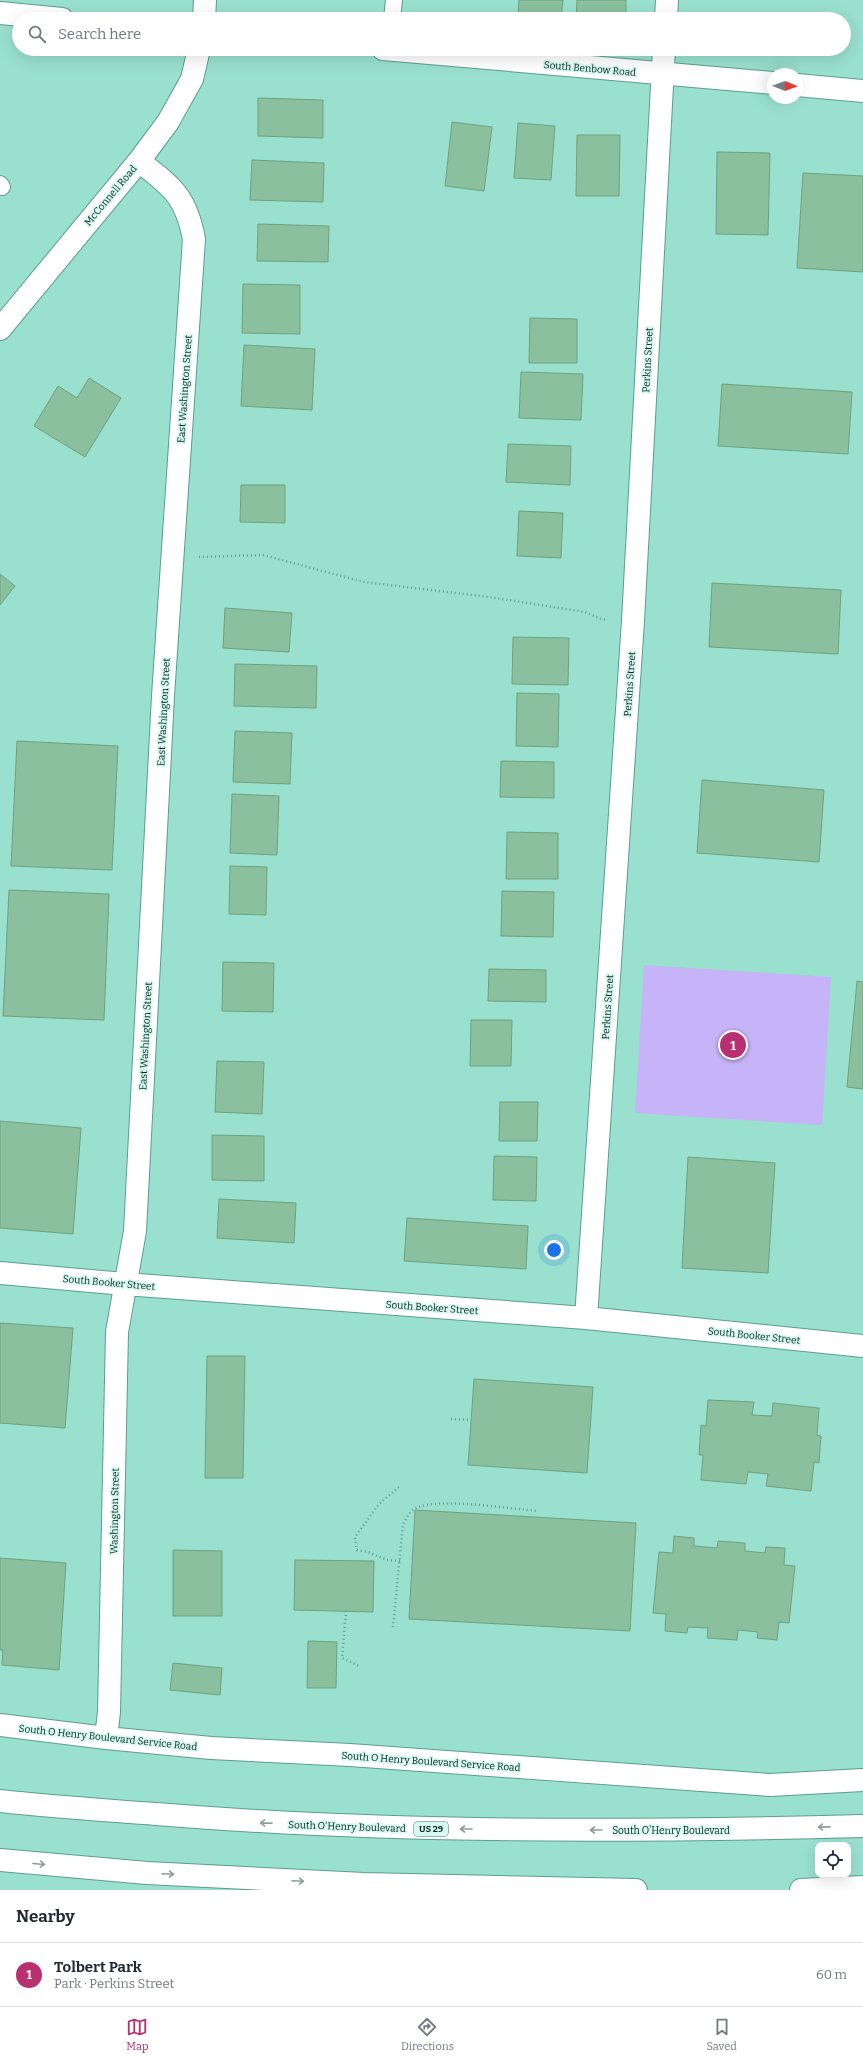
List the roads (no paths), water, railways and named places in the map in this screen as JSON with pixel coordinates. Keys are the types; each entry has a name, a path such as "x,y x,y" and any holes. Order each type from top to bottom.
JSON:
{"main road":[{"path":"205,12 206,0"},
{"path":"666,12 667,0"},
{"path":"0,13 12,14"},
{"name":"McConnell Road","path":"0,329 139,161 168,122 192,79 197,56"},
{"name":"South Benbow Road","path":"465,56 767,83"},
{"name":"Perkins Street","path":"586,1318 633,621 663,56"},
{"path":"803,85 863,90"},
{"name":"East Washington Street","path":"126,1284 135,1231 163,696 194,239 187,210 180,196 139,161"},
{"name":"South Booker Street","path":"0,1273 126,1284 586,1318 863,1346"},
{"name":"Washington Street","path":"106,1738 110,1698 117,1332 126,1284"},
{"name":"South O Henry Boulevard Service Road","path":"0,1725 106,1738 211,1748 350,1755 770,1785 863,1780"},
{"name":"South O'Henry Boulevard","path":"0,1800 34,1805 258,1822 427,1829 679,1831 863,1826"},
{"path":"0,1860 146,1873 356,1884 636,1890"},
{"path":"801,1890 863,1887"}],"lane":[{"path":"393,12 394,0"}],"place":[{"name":"Tolbert Park","path":"733,1045"}]}
